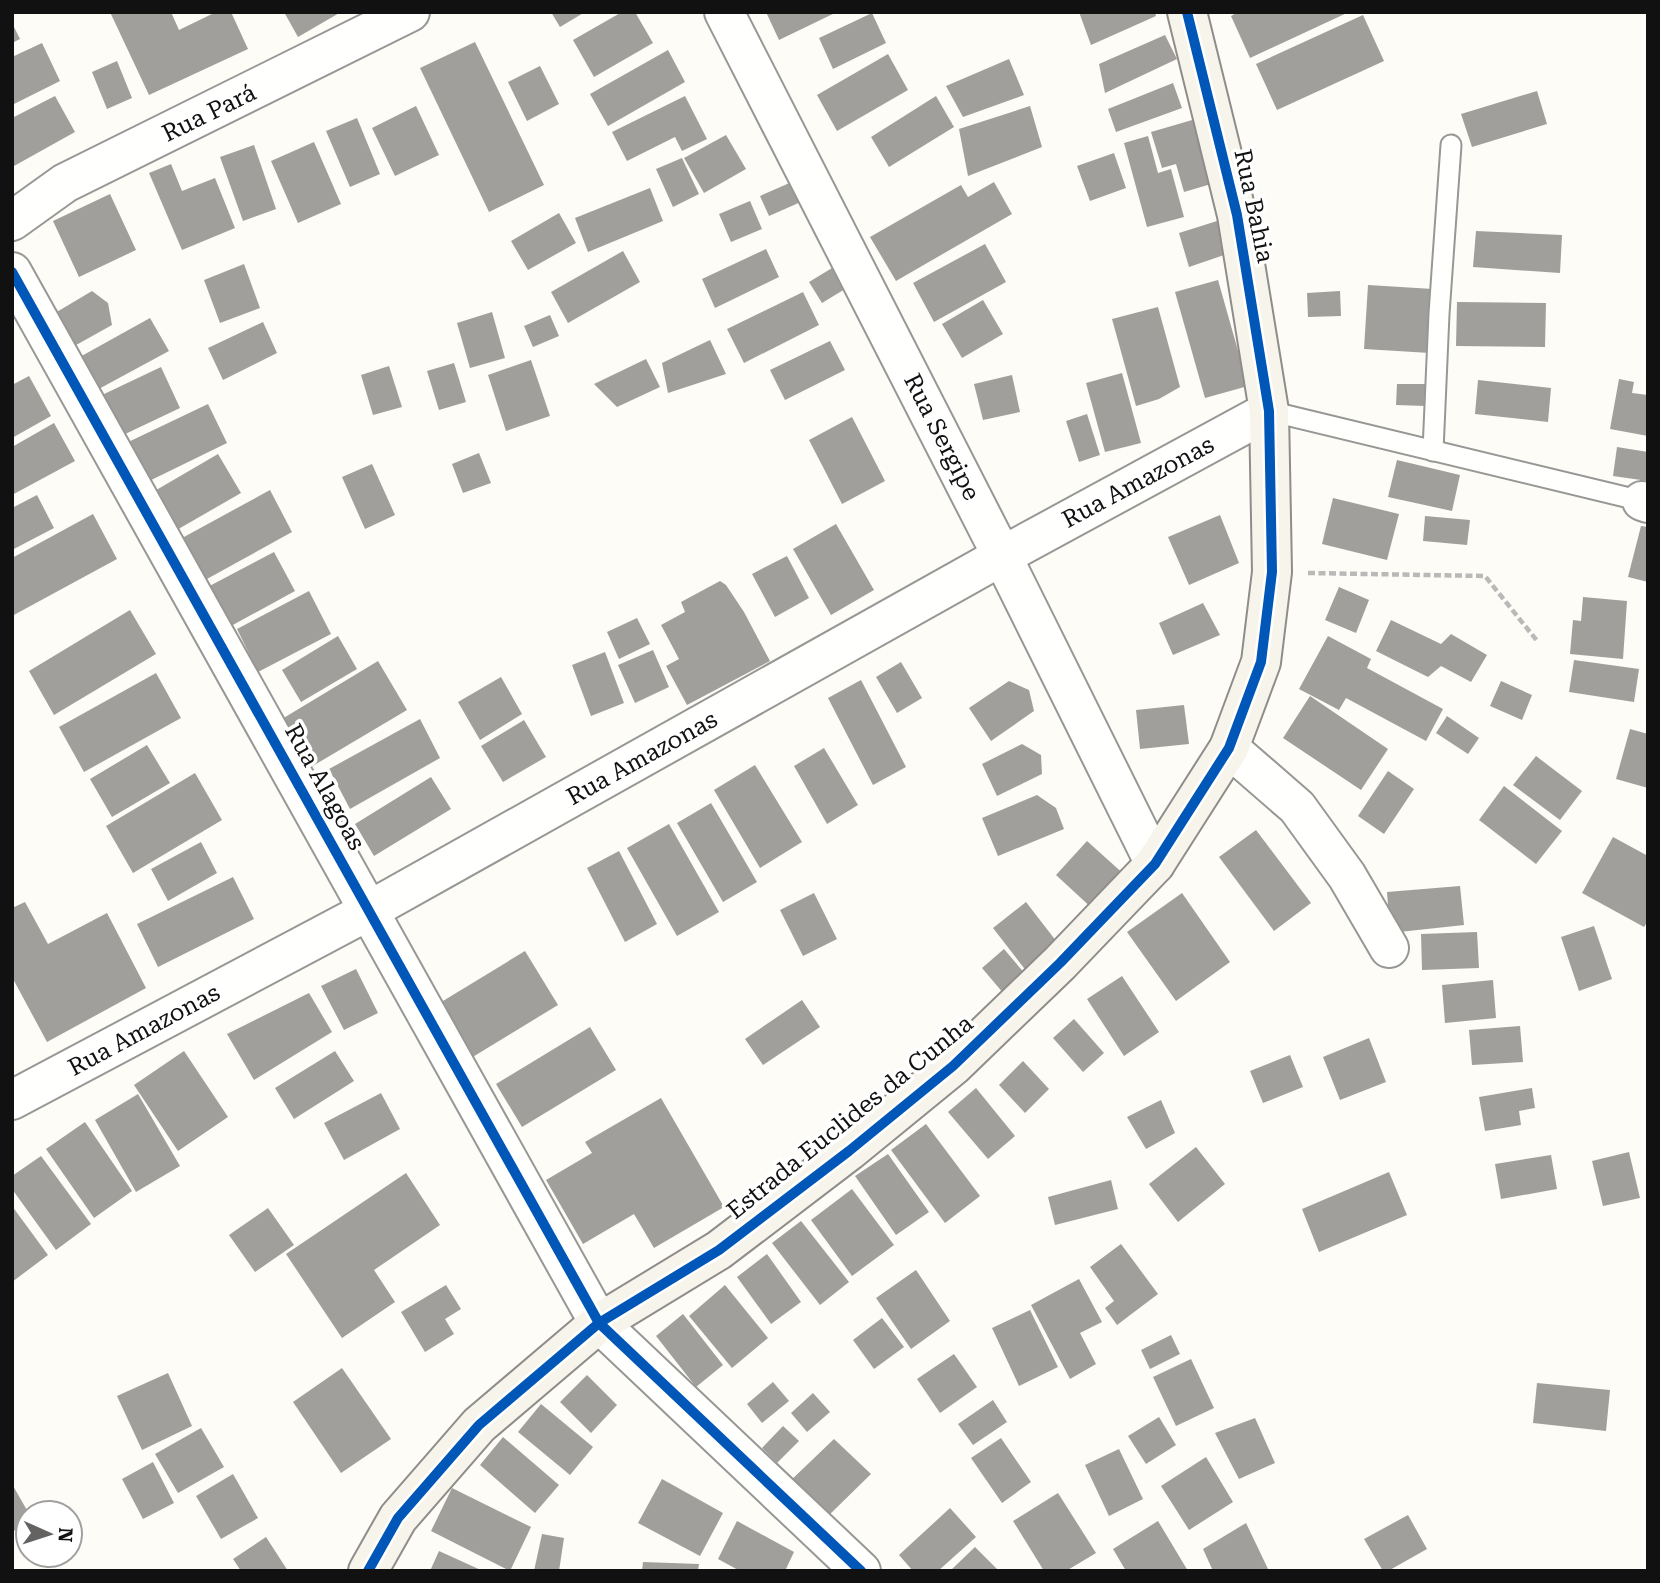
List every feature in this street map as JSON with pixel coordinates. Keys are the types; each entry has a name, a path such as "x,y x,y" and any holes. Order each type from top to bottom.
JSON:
{"street":[{"name":"Rua Pará","path":"12,220 65,183 410,12"},
{"name":"Rua Sergipe","path":"724,12 1156,864"},
{"name":"Rua Bahia","path":"1187,12 1237,215 1269,411"},
{"name":"Rua Alagoas","path":"12,272 599,1323 861,1571"},
{"name":"Rua Amazonas","path":"12,1100 370,910 1002,556 1269,411"},
{"name":"Estrada Euclides da Cunha","path":"368,1571 398,1518 479,1425 599,1323 719,1250 849,1152 953,1066 1060,963 1156,864 1229,748 1261,662 1272,572 1269,411"},
{"path":"1229,748 1297,807 1347,876 1389,948"}],"lane":[{"path":"1433,451 1451,145"},
{"path":"1269,411 1645,502"}],"path":[{"path":"1272,572 1486,576 1538,642"}],"building":[{"path":"110,12 171,12 179,30 216,12 231,12 248,49 149,95"},
{"path":"284,12 341,12 298,37"},
{"path":"551,12 585,12 560,27"},
{"path":"622,12 635,12 653,43 594,77 573,40"},
{"path":"766,12 837,12 779,40"},
{"path":"1079,12 1155,12 1156,16 1091,45"},
{"path":"1238,12 1349,12 1250,58 1231,16"},
{"path":"872,13 886,43 833,69 819,38"},
{"path":"1363,15 1384,61 1277,110 1256,64"},
{"path":"12,23 20,39 12,43"},
{"path":"1165,35 1177,59 1105,93 1099,64"},
{"path":"475,42 544,185 489,212 420,68"},
{"path":"42,43 60,81 12,105 12,57"},
{"path":"668,50 685,82 608,126 590,94"},
{"path":"888,54 908,90 837,131 817,95"},
{"path":"1009,59 1024,95 963,117 946,86"},
{"path":"117,61 132,98 107,109 92,72"},
{"path":"540,66 559,104 527,121 508,82"},
{"path":"1173,83 1182,108 1116,132 1108,109"},
{"path":"1537,91 1547,124 1472,147 1461,114"},
{"path":"55,96 75,132 14,166 12,118"},
{"path":"685,96 707,139 682,151 675,137 627,161 612,132"},
{"path":"936,96 954,127 889,167 871,137"},
{"path":"416,106 439,155 395,176 372,128"},
{"path":"1030,106 1042,147 968,176 959,129"},
{"path":"357,118 380,174 350,187 326,131"},
{"path":"1199,118 1218,182 1184,192 1176,164 1162,168 1151,132"},
{"path":"726,135 746,169 704,193 684,158"},
{"path":"1148,136 1158,173 1171,169 1184,217 1147,227 1124,143"},
{"path":"314,142 341,204 298,223 271,161"},
{"path":"254,145 276,209 243,221 220,157"},
{"path":"1114,153 1126,188 1090,201 1077,166"},
{"path":"682,158 699,194 673,207 656,169"},
{"path":"171,164 182,191 215,178 235,228 182,250 149,173"},
{"path":"794,181 803,201 769,216 760,196"},
{"path":"994,182 1012,214 896,281 870,237 961,185 968,197"},
{"path":"650,188 663,221 588,252 575,218"},
{"path":"110,194 136,250 79,277 53,221"},
{"path":"750,201 762,229 731,242 719,214"},
{"path":"559,213 576,243 528,270 511,241"},
{"path":"1217,221 1227,254 1189,267 1179,233"},
{"path":"1476,231 1562,235 1560,273 1473,267"},
{"path":"985,244 1006,282 934,322 913,283"},
{"path":"766,249 779,277 715,308 702,279"},
{"path":"623,251 640,282 568,323 551,292"},
{"path":"244,264 260,308 220,323 204,280"},
{"path":"837,265 850,286 822,303 809,282"},
{"path":"1218,280 1248,386 1205,398 1175,292"},
{"path":"1368,285 1433,289 1430,353 1364,349"},
{"path":"92,291 108,303 112,325 69,349 50,316"},
{"path":"1340,291 1341,316 1308,317 1307,293"},
{"path":"803,292 819,325 744,363 727,329"},
{"path":"983,300 1003,334 962,358 942,324"},
{"path":"1457,302 1546,303 1545,347 1456,346"},
{"path":"1158,307 1180,387 1159,399 1136,406 1112,319"},
{"path":"492,312 505,358 470,368 457,323"},
{"path":"550,315 559,336 533,347 524,326"},
{"path":"150,318 169,351 95,391 78,358"},
{"path":"263,322 277,353 223,380 208,348"},
{"path":"710,340 726,374 668,393 662,363"},
{"path":"830,341 845,370 785,400 770,370"},
{"path":"646,359 660,387 617,407 594,384"},
{"path":"531,360 550,416 506,431 488,375"},
{"path":"454,363 466,402 439,410 427,371"},
{"path":"389,366 402,407 373,415 361,375"},
{"path":"161,367 180,408 121,436 102,395"},
{"path":"1122,373 1141,443 1105,452 1086,383"},
{"path":"1012,375 1020,412 983,420 974,384"},
{"path":"29,376 51,416 12,438 12,385"},
{"path":"1619,379 1634,382 1632,393 1648,395 1648,436 1610,429"},
{"path":"1478,380 1551,388 1548,422 1475,414"},
{"path":"1397,384 1426,384 1425,406 1396,405"},
{"path":"208,404 227,443 141,485 122,445"},
{"path":"1087,414 1100,455 1079,462 1066,421"},
{"path":"852,417 885,481 842,504 809,440"},
{"path":"54,423 75,461 12,495 12,447"},
{"path":"1617,447 1648,452 1648,481 1613,476"},
{"path":"479,453 491,483 463,493 452,464"},
{"path":"218,454 241,493 168,535 146,496"},
{"path":"1397,460 1460,475 1452,511 1388,497"},
{"path":"372,464 395,515 365,529 342,477"},
{"path":"270,490 292,532 196,585 173,543"},
{"path":"37,495 54,528 12,550 12,508"},
{"path":"1333,498 1399,514 1387,560 1322,544"},
{"path":"93,514 117,559 12,616 12,558"},
{"path":"1220,515 1239,563 1189,585 1168,537"},
{"path":"1425,516 1470,520 1467,545 1423,541"},
{"path":"836,524 874,590 831,615 793,549"},
{"path":"1641,526 1648,527 1648,582 1628,577"},
{"path":"274,552 295,591 222,631 200,591"},
{"path":"787,556 809,598 775,617 752,574"},
{"path":"720,581 726,585 744,612 770,661 687,705 666,666 679,659 661,625 685,612 681,602"},
{"path":"1339,587 1369,600 1356,633 1325,620"},
{"path":"309,591 331,634 258,672 237,629"},
{"path":"1583,597 1627,601 1623,659 1570,654 1573,620 1581,621"},
{"path":"1203,603 1220,635 1173,655 1159,623"},
{"path":"130,610 156,654 54,715 29,671"},
{"path":"637,618 650,644 619,659 607,632"},
{"path":"1391,620 1441,644 1451,634 1487,655 1471,682 1441,666 1428,677 1376,651"},
{"path":"338,636 357,669 301,702 282,670"},
{"path":"1328,636 1371,659 1367,668 1443,709 1426,741 1346,698 1339,710 1299,689"},
{"path":"653,650 669,687 635,703 618,665"},
{"path":"605,652 624,703 591,716 572,665"},
{"path":"1574,660 1639,669 1634,702 1569,692"},
{"path":"378,661 407,710 306,770 277,722"},
{"path":"901,662 922,698 897,713 876,677"},
{"path":"156,673 181,718 84,772 59,727"},
{"path":"501,677 522,714 480,740 458,702"},
{"path":"861,680 906,767 873,785 828,698"},
{"path":"1009,681 1029,690 1034,711 991,741 969,708"},
{"path":"1501,681 1532,695 1522,720 1490,706"},
{"path":"1310,696 1388,749 1361,790 1283,738"},
{"path":"1184,705 1189,744 1140,749 1136,710"},
{"path":"1447,716 1479,738 1468,754 1436,733"},
{"path":"420,719 440,758 350,809 329,769"},
{"path":"524,720 546,757 503,782 481,746"},
{"path":"1630,729 1648,734 1648,788 1616,779"},
{"path":"1022,744 1041,755 1042,774 997,796 982,764"},
{"path":"147,745 170,783 112,817 90,779"},
{"path":"824,748 858,805 827,824 794,766"},
{"path":"1536,756 1582,791 1560,820 1513,785"},
{"path":"755,765 802,842 760,868 714,790"},
{"path":"1388,771 1414,789 1384,834 1358,816"},
{"path":"195,773 222,820 133,873 106,826"},
{"path":"431,777 451,809 374,856 355,824"},
{"path":"1504,786 1562,831 1536,864 1479,820"},
{"path":"1037,795 1056,808 1064,829 998,856 982,818"},
{"path":"711,803 757,882 723,902 677,823"},
{"path":"669,824 719,912 677,936 627,848"},
{"path":"1256,830 1311,903 1274,931 1219,857"},
{"path":"1613,837 1648,856 1648,921 1644,927 1582,893"},
{"path":"1087,841 1127,877 1095,911 1056,875"},
{"path":"201,842 217,873 168,901 151,869"},
{"path":"619,851 657,924 625,942 587,868"},
{"path":"233,877 254,919 158,967 137,924"},
{"path":"1460,886 1464,925 1390,933 1387,892"},
{"path":"814,893 837,939 803,956 780,910"},
{"path":"1182,893 1230,962 1176,1001 1127,932"},
{"path":"25,902 48,944 107,913 146,988 47,1042 12,977 12,908"},
{"path":"1026,902 1060,946 1027,972 993,928"},
{"path":"1594,926 1612,979 1579,991 1561,937"},
{"path":"1477,932 1479,968 1422,970 1421,934"},
{"path":"1004,949 1026,975 1004,994 982,968"},
{"path":"525,951 558,1005 471,1058 438,1004"},
{"path":"356,969 378,1013 344,1030 321,986"},
{"path":"1122,976 1159,1032 1124,1056 1087,999"},
{"path":"1493,980 1496,1018 1445,1023 1442,985"},
{"path":"309,993 332,1032 254,1080 227,1034"},
{"path":"802,1000 820,1027 763,1065 745,1039"},
{"path":"1074,1019 1104,1053 1083,1072 1053,1038"},
{"path":"1520,1026 1523,1062 1472,1065 1469,1030"},
{"path":"590,1027 616,1070 522,1127 496,1084"},
{"path":"1369,1038 1386,1082 1340,1100 1323,1057"},
{"path":"184,1051 228,1117 178,1151 134,1085"},
{"path":"335,1051 354,1081 294,1119 275,1088"},
{"path":"1290,1055 1303,1087 1263,1103 1250,1071"},
{"path":"1023,1061 1049,1089 1025,1113 999,1085"},
{"path":"976,1088 1015,1136 988,1159 948,1112"},
{"path":"1532,1088 1535,1108 1519,1111 1521,1125 1485,1131 1479,1097"},
{"path":"381,1093 400,1129 344,1160 324,1123"},
{"path":"138,1094 180,1166 136,1192 95,1120"},
{"path":"661,1098 724,1207 654,1248 634,1214 583,1244 546,1180 592,1153 585,1142"},
{"path":"1161,1100 1175,1133 1146,1149 1127,1117"},
{"path":"85,1122 132,1191 94,1218 46,1149"},
{"path":"926,1124 980,1196 945,1223 891,1150"},
{"path":"1196,1147 1225,1184 1178,1222 1149,1184"},
{"path":"1629,1152 1640,1198 1603,1206 1592,1161"},
{"path":"888,1154 929,1212 896,1235 855,1176"},
{"path":"1551,1155 1557,1189 1501,1199 1495,1164"},
{"path":"41,1156 91,1224 56,1250 12,1189 12,1176"},
{"path":"1389,1172 1407,1215 1319,1252 1302,1209"},
{"path":"406,1173 440,1225 374,1270 395,1302 342,1338 286,1254"},
{"path":"1111,1180 1118,1209 1055,1225 1048,1197"},
{"path":"852,1189 894,1245 852,1276 811,1220"},
{"path":"12,1206 48,1255 12,1282"},
{"path":"268,1208 294,1245 255,1272 229,1235"},
{"path":"801,1221 849,1282 820,1305 772,1243"},
{"path":"1121,1244 1158,1294 1117,1325 1105,1308 1114,1301 1090,1267"},
{"path":"767,1254 801,1302 771,1324 737,1277"},
{"path":"916,1270 950,1321 911,1349 876,1298"},
{"path":"1079,1279 1102,1322 1080,1333 1096,1364 1070,1379 1031,1305"},
{"path":"446,1285 461,1309 445,1319 454,1334 425,1352 401,1312"},
{"path":"725,1285 768,1338 732,1368 689,1316"},
{"path":"1030,1310 1058,1367 1019,1386 992,1328"},
{"path":"683,1314 723,1365 696,1387 656,1336"},
{"path":"882,1318 904,1347 874,1369 853,1340"},
{"path":"1171,1335 1180,1354 1150,1369 1141,1350"},
{"path":"954,1354 977,1387 940,1413 917,1379"},
{"path":"1191,1359 1214,1408 1176,1426 1153,1377"},
{"path":"342,1368 391,1439 341,1473 293,1402"},
{"path":"168,1373 192,1426 142,1450 117,1396"},
{"path":"587,1375 617,1405 591,1433 560,1402"},
{"path":"773,1382 789,1401 762,1423 747,1404"},
{"path":"1537,1383 1610,1390 1606,1431 1533,1423"},
{"path":"813,1393 830,1412 807,1432 791,1413"},
{"path":"993,1400 1007,1422 973,1445 958,1424"},
{"path":"541,1404 593,1447 570,1475 518,1432"},
{"path":"1159,1417 1176,1445 1146,1464 1128,1436"},
{"path":"1255,1418 1275,1463 1239,1479 1215,1433"},
{"path":"783,1426 799,1441 777,1463 762,1448"},
{"path":"201,1428 224,1467 178,1493 155,1454"},
{"path":"503,1437 559,1485 535,1513 480,1465"},
{"path":"1001,1438 1031,1482 1002,1503 971,1458"},
{"path":"834,1439 871,1474 824,1520 786,1485"},
{"path":"1119,1449 1143,1499 1109,1516 1085,1465"},
{"path":"1206,1457 1233,1502 1189,1530 1161,1486"},
{"path":"153,1462 174,1503 143,1519 122,1479"},
{"path":"233,1474 258,1518 221,1539 196,1496"},
{"path":"662,1479 723,1513 700,1556 638,1523"},
{"path":"12,1484 21,1499 14,1499 12,1532"},
{"path":"452,1488 531,1527 510,1571 431,1531"},
{"path":"1058,1493 1096,1553 1066,1571 1044,1571 1013,1521"},
{"path":"950,1508 976,1537 938,1571 913,1571 899,1555"},
{"path":"1408,1515 1427,1549 1388,1571 1383,1571 1364,1539"},
{"path":"737,1521 794,1552 785,1571 740,1571 718,1559"},
{"path":"1158,1521 1188,1571 1126,1571 1113,1549"},
{"path":"1246,1523 1269,1571 1213,1571 1203,1549"},
{"path":"542,1534 564,1538 559,1571 534,1571"},
{"path":"266,1537 288,1571 241,1571 233,1559"},
{"path":"975,1547 999,1571 950,1571"},
{"path":"439,1551 483,1571 430,1571"},
{"path":"643,1562 699,1564 698,1571 642,1571"}],"cycle path":[{"path":"368,1571 398,1518 479,1425 599,1323 719,1250 849,1151 953,1066 1060,963 1155,864 1229,748 1261,662 1272,572 1269,411 1237,215 1187,12"},
{"path":"12,272 599,1323 861,1571"}]}
